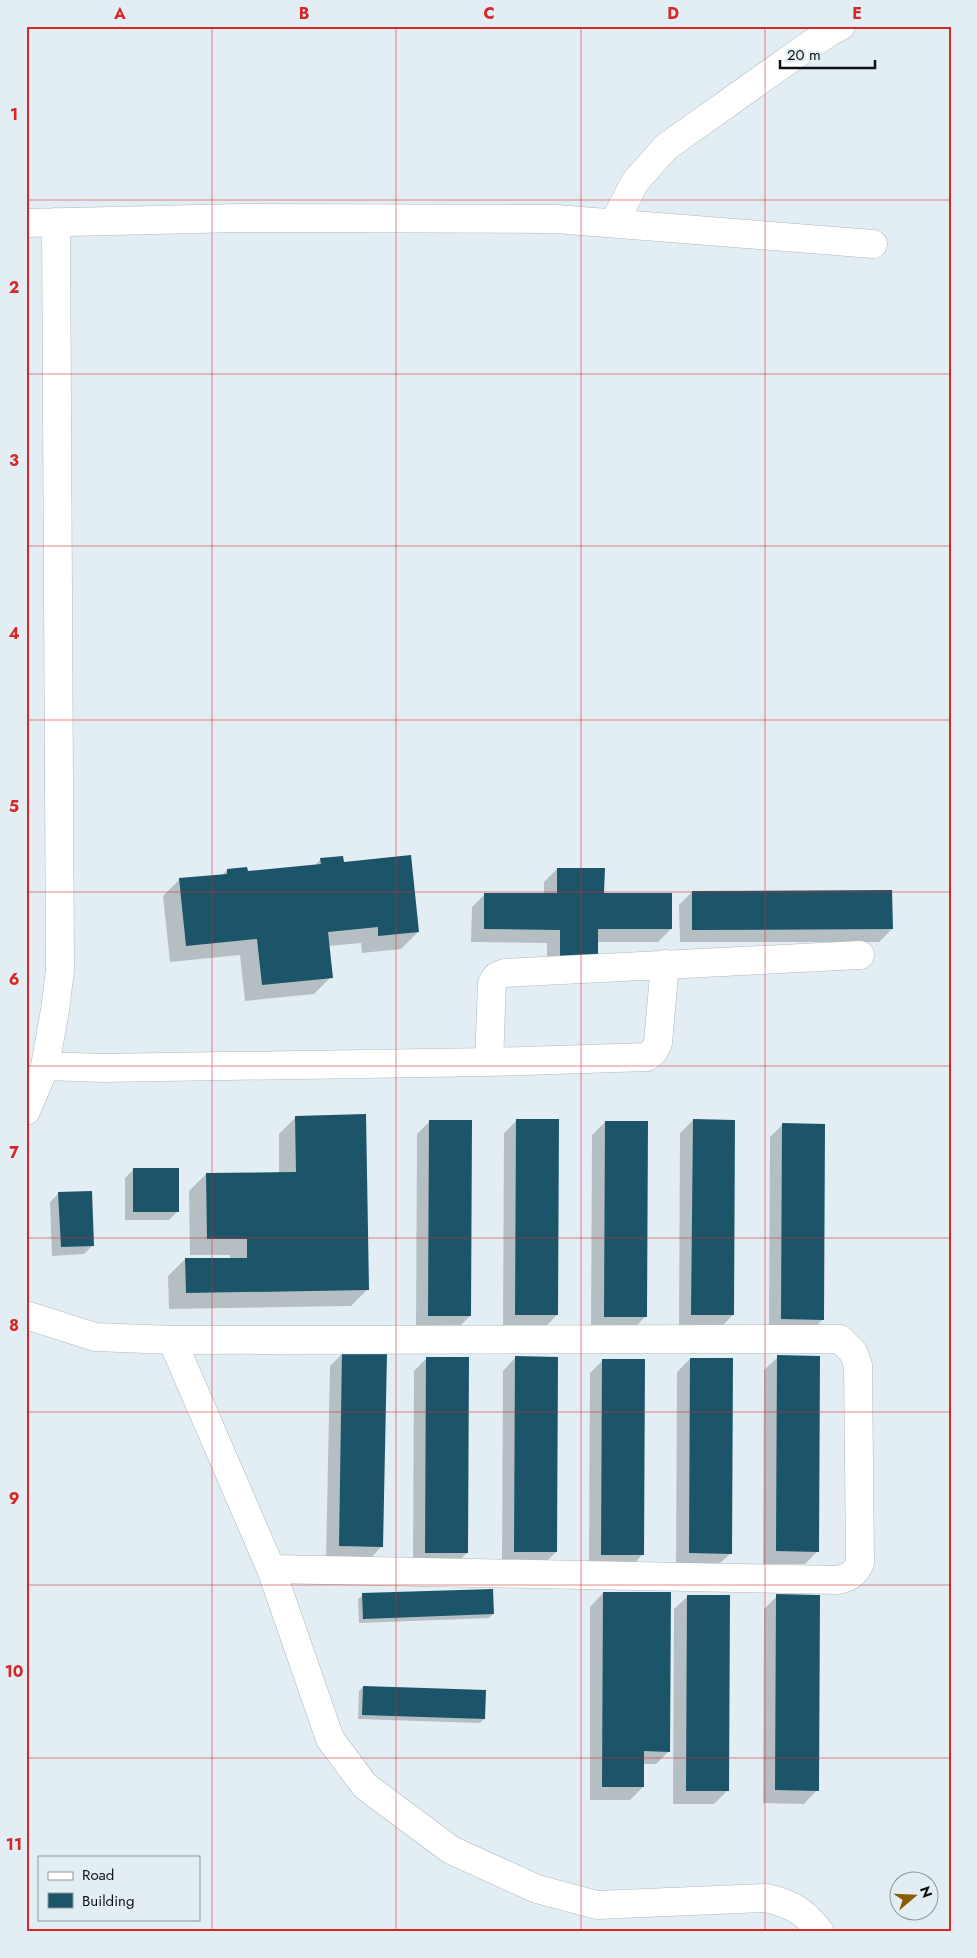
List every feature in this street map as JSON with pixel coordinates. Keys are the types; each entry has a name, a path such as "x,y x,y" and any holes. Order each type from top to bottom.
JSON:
{"street":[{"path":"614,223 635,182 666,147 804,49 841,26"},
{"path":"26,222 250,218 556,219 873,244"},
{"path":"26,1111 45,1066 56,1010 60,970 56,222"},
{"path":"488,1062 492,983 497,976 504,973 860,955"},
{"path":"45,1066 103,1068 488,1062 647,1057 654,1051 658,1043 665,964"},
{"path":"26,1315 95,1337 172,1340 840,1339 853,1352 858,1365 860,1563 857,1571 851,1576 838,1580 271,1569"},
{"path":"172,1340 271,1569 330,1739 365,1786 452,1850 538,1890 597,1905 766,1898 786,1902 799,1910 811,1920 820,1932"}],"building":[{"path":"411,855 419,932 378,936 378,927 328,932 333,978 262,985 257,939 186,946 179,878 227,874 227,869 247,867 248,871 321,864 320,858 343,856 344,862"},
{"path":"557,868 605,868 604,893 672,893 672,929 598,929 598,960 560,960 560,930 484,929 484,893 557,893"},
{"path":"892,890 893,929 692,930 692,891"},
{"path":"366,1114 369,1290 186,1293 185,1258 247,1258 247,1239 207,1239 206,1173 296,1172 295,1116"},
{"path":"516,1119 559,1119 558,1315 515,1315"},
{"path":"693,1119 735,1120 734,1315 691,1315"},
{"path":"429,1120 472,1120 471,1316 428,1316"},
{"path":"605,1121 648,1121 647,1317 604,1317"},
{"path":"782,1123 825,1124 824,1320 781,1319"},
{"path":"133,1168 179,1168 179,1212 133,1212"},
{"path":"92,1191 94,1246 61,1247 58,1192"},
{"path":"342,1352 387,1353 383,1547 339,1546"},
{"path":"777,1355 820,1356 819,1552 776,1551"},
{"path":"515,1356 558,1357 557,1552 514,1552"},
{"path":"426,1357 469,1357 468,1553 425,1553"},
{"path":"690,1358 733,1358 732,1554 689,1553"},
{"path":"602,1359 645,1359 644,1555 601,1555"},
{"path":"493,1589 494,1614 363,1619 362,1593"},
{"path":"603,1592 671,1592 670,1752 644,1751 644,1787 602,1787"},
{"path":"776,1594 820,1595 819,1791 775,1790"},
{"path":"687,1595 730,1595 729,1791 686,1791"},
{"path":"363,1686 486,1690 485,1719 362,1715"}]}
